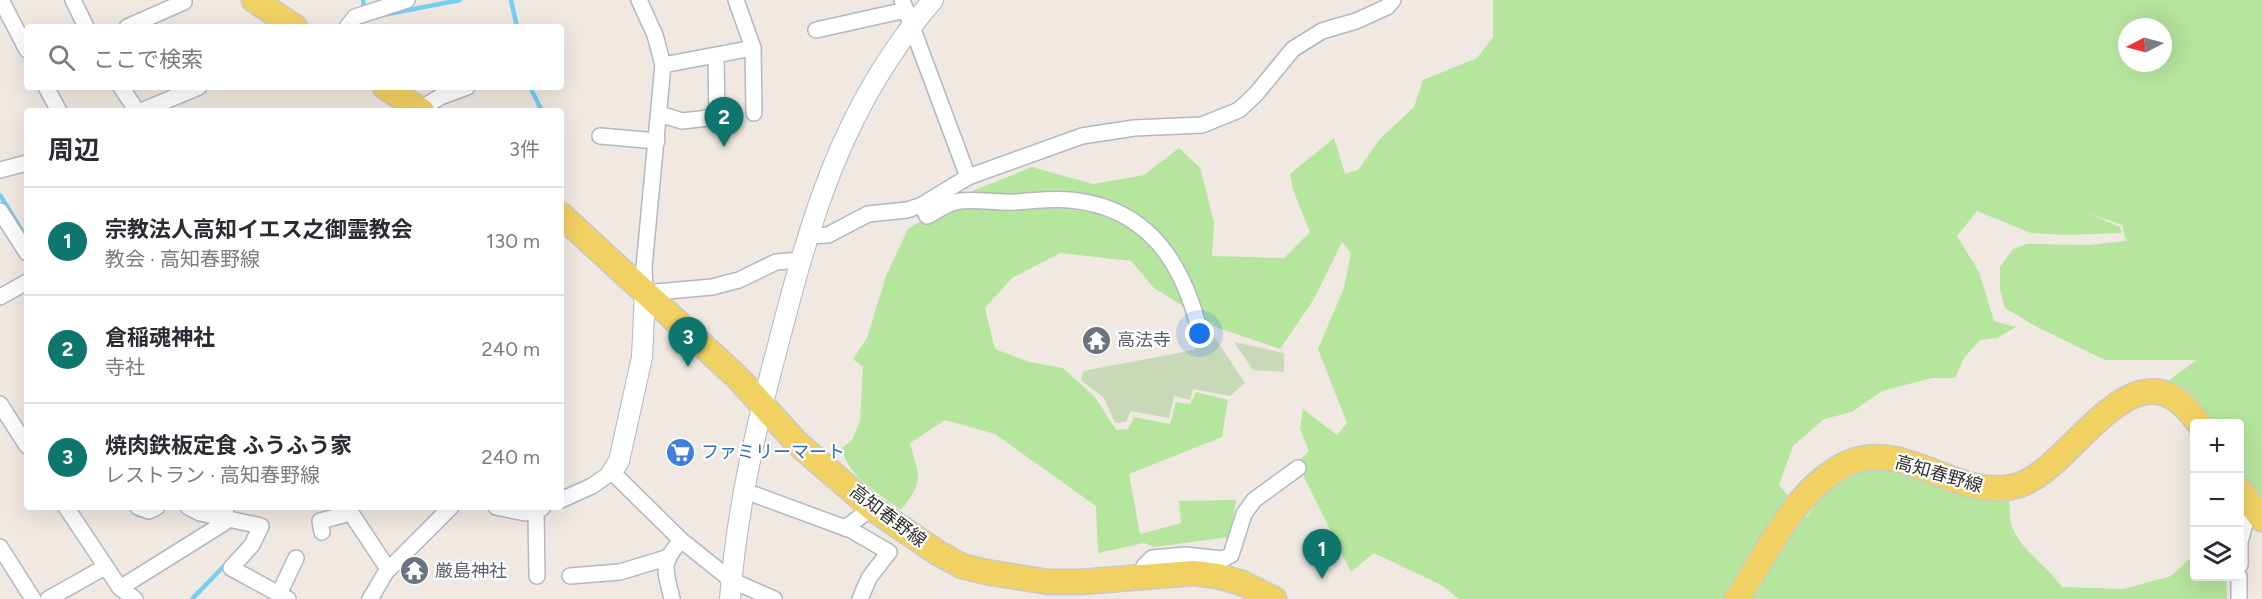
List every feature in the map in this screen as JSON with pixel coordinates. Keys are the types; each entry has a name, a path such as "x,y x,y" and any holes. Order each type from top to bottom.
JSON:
{"main road":[{"path":"254,0 290,24"},
{"path":"389,90 416,108"},
{"name":"高知春野線","path":"564,218 720,360 798,444 872,508 938,553 962,566 1048,582 1080,582 1144,575 1192,573 1218,576 1242,583 1274,599"},
{"name":"高知春野線","path":"1737,599 1800,500 1831,473 1850,462 1871,458 1894,460 1989,489 2017,486 2037,476 2111,406 2144,393 2163,393 2181,402 2196,419"}],"street":[{"path":"1,0 24,44"},
{"path":"73,0 85,24"},
{"path":"351,22 370,12 407,0"},
{"path":"564,499 592,486 612,472 619,461 642,357 644,267 663,65 655,35 639,0"},
{"path":"736,0 753,48 754,113"},
{"path":"816,30 907,12 933,0"},
{"path":"806,236 828,235 868,214 907,210 922,205 968,177 1082,136 1134,128 1202,125 1239,111 1293,49 1322,31 1356,21 1387,7 1393,0"},
{"path":"134,24 184,3"},
{"path":"907,12 968,177"},
{"path":"730,590 733,552 762,403 806,236 822,188 857,111 907,12"},
{"path":"663,65 753,48"},
{"path":"660,114 682,121 717,117 716,56"},
{"path":"48,90 57,108"},
{"path":"123,90 137,108"},
{"path":"146,108 192,90"},
{"path":"422,108 440,97 459,90"},
{"path":"600,136 657,141"},
{"path":"0,170 24,164"},
{"path":"922,205 927,216 958,201 999,203 1069,200 1098,204 1126,216 1156,238 1171,256 1191,298 1198,329"},
{"path":"0,211 24,248"},
{"path":"645,292 712,287 739,280 776,262 800,260"},
{"path":"0,297 24,284"},
{"path":"0,404 24,440"},
{"path":"1144,575 1144,566 1152,558 1185,555 1223,559 1231,555 1244,514 1254,500 1298,468"},
{"path":"612,472 730,590 774,599"},
{"path":"745,491 844,528 889,552 869,578 860,599"},
{"path":"2244,529 2251,505"},
{"path":"844,528 872,508"},
{"path":"68,510 120,588 135,599"},
{"path":"194,510 200,513 226,513 261,526 252,545 231,568 283,596 296,558"},
{"path":"322,532 320,521 350,510 388,569"},
{"path":"369,599 388,569 448,510"},
{"path":"510,510 525,513 536,510"},
{"path":"537,576 540,510"},
{"path":"120,588 224,523 226,513"},
{"path":"570,576 620,572 666,558 681,540"},
{"path":"0,547 33,599"},
{"path":"666,558 665,568 672,599"},
{"path":"48,599 105,567"},
{"path":"2239,581 2239,599"}],"green space":[{"path":"1493,0 2262,0 2262,496 2244,478 2244,419 2205,419 2196,404 2165,383 2197,360 2105,360 2037,327 2005,308 2000,289 2000,267 2013,249 2027,244 2088,245 2126,241 2122,225 2087,213 2120,227 2122,233 2064,235 2031,233 1977,211 1957,236 1979,272 1994,321 2016,327 1997,338 1980,340 1964,358 1955,378 1932,378 1882,391 1852,412 1824,419 1793,446 1779,485 1806,518 1827,488 1857,471 1889,469 1970,494 2009,500 2010,521 2015,533 2027,550 2062,587 2124,589 2171,576 2190,559 2190,581 2226,581 2227,599 1459,599 1443,586 1374,553 1351,572 1304,477 1300,460 1309,451 1300,428 1303,409 1337,435 1347,423 1318,349 1344,288 1351,253 1342,242 1314,299 1280,349 1218,328 1154,288 1131,261 1060,253 1012,278 985,308 995,349 1029,362 1063,368 1095,397 1116,430 1128,429 1134,417 1170,424 1176,402 1190,404 1196,392 1228,400 1222,437 1129,474 1140,534 1181,523 1179,501 1236,500 1230,537 1154,547 1144,543 1098,553 1096,506 995,434 945,420 910,443 918,478 914,492 901,510 865,484 850,468 842,448 852,440 860,421 863,367 853,359 867,338 886,276 908,229 960,196 1032,167 1093,184 1144,175 1179,148 1200,168 1214,222 1212,256 1284,258 1310,232 1293,190 1290,174 1334,138 1345,174 1358,170 1380,139 1414,107 1423,80 1477,58 1493,37"},
{"path":"1211,332 1245,383 1230,396 1193,389 1190,400 1174,396 1169,418 1131,411 1126,422 1115,423 1104,398 1081,380 1083,371 1194,350 1203,335"},
{"path":"1234,342 1284,353 1284,372 1253,370"}],"waterway":[{"path":"363,0 365,12"},
{"path":"383,15 460,0"},
{"path":"511,0 516,24"},
{"path":"532,90 540,108"},
{"path":"0,195 24,234"},
{"path":"132,510 138,515 148,517"},
{"path":"192,599 228,562"}],"place":[{"name":"倉稲魂神社","path":"724,147"},
{"name":"高法寺","path":"1096,340"},
{"name":"焼肉鉄板定食 ふうふう家","path":"688,367"},
{"name":"ファミリーマート","path":"680,452"},
{"name":"厳島神社","path":"414,571"},
{"name":"宗教法人高知イエス之御霊教会","path":"1322,579"}]}
